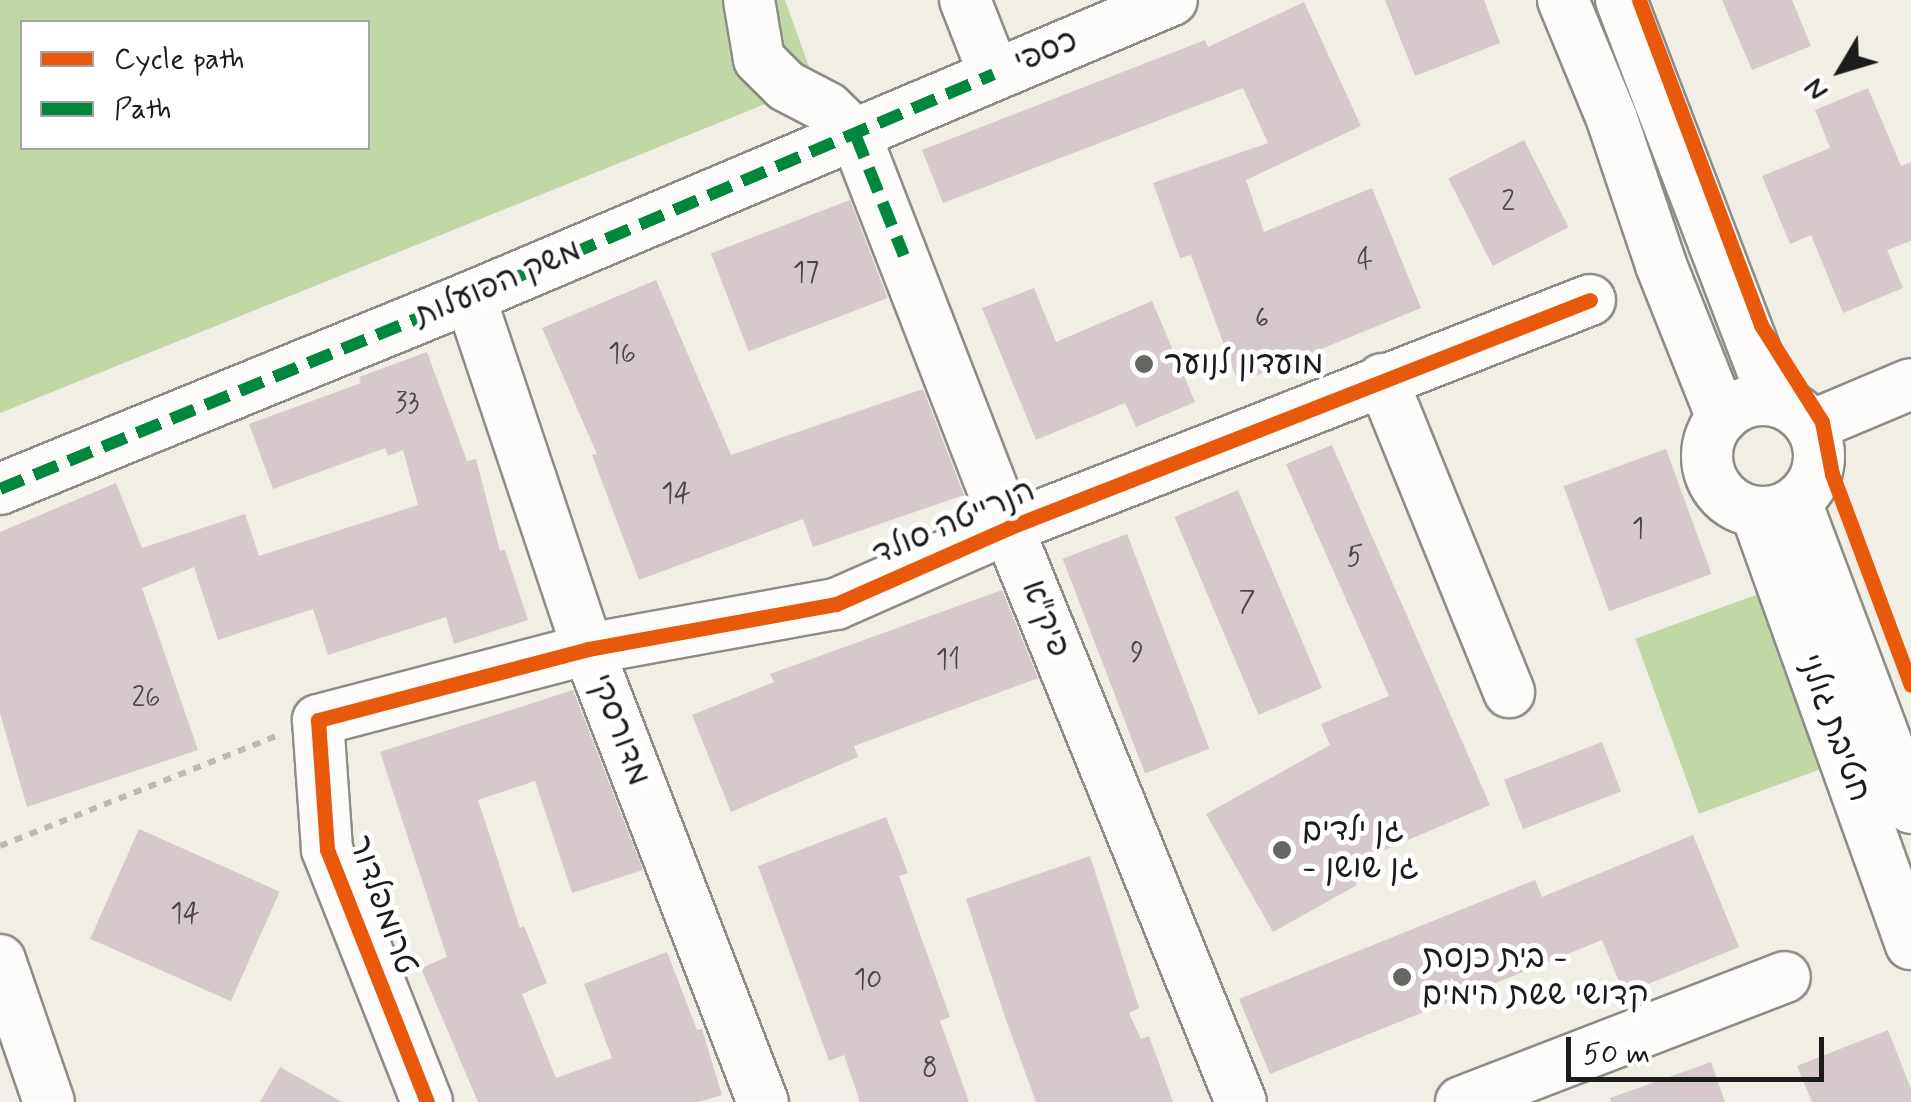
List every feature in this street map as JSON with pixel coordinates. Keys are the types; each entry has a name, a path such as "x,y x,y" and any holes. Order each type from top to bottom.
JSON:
{"street":[{"path":"749,0 759,59 786,86 828,108 855,134"},
{"name":"כספי","path":"966,0 994,74 1172,0"},
{"path":"1564,0 1722,418"},
{"path":"1621,0 1792,414 1820,459 1808,490 1776,507 1725,497 1708,467 1712,433 1722,418 1755,400 1792,414 1911,384"},
{"name":"משק הפועלות","path":"0,489 470,297 994,74"},
{"name":"פיק\"א","path":"855,134 1008,528 1241,1102"},
{"name":"מדורסקי","path":"470,297 588,649 763,1102"},
{"name":"הנרייטה סולד","path":"318,720 588,649 836,604 1008,528 1590,300"},
{"path":"1382,379 1509,692"},
{"name":"חטיבת גולני","path":"1776,507 1911,808"},
{"name":"חטיבת גולני","path":"1776,507 1911,944"},
{"name":"טרומפלדור","path":"318,720 328,848 427,1102"},
{"path":"0,960 50,1102"},
{"path":"1461,1102 1786,977"}],"path":[{"path":"0,846 318,720"}],"green space":[{"path":"0,0 785,0 815,84 0,413"},
{"path":"1764,592 1828,767 1699,814 1635,639"}],"building":[{"path":"1385,0 1484,0 1500,43 1415,76"},
{"path":"1722,0 1792,0 1811,46 1752,70"},
{"path":"1304,2 1361,126 1246,180 1264,232 1372,188 1421,308 1238,383 1191,255 1180,258 1153,183 1268,143 1243,88 943,203 922,150 1205,40 1208,47"},
{"path":"1868,88 1901,166 1911,162 1911,241 1887,250 1903,288 1843,313 1811,235 1790,244 1762,176 1830,148 1815,110"},
{"path":"1524,140 1568,227 1493,266 1448,179"},
{"path":"850,200 888,298 749,351 711,253"},
{"path":"656,280 731,455 923,389 964,495 813,547 803,519 639,580 592,455 597,454 542,328"},
{"path":"1034,288 1056,342 1152,301 1195,402 1136,427 1125,403 1036,440 982,308"},
{"path":"427,352 467,461 476,459 500,551 505,550 528,620 454,644 446,617 328,655 313,609 218,640 194,567 142,588 198,750 27,807 0,713 0,532 116,483 142,548 245,514 259,556 418,505 403,450 388,456 385,448 273,489 249,424 361,383 359,377"},
{"path":"1332,445 1490,805 1347,866 1357,885 1273,932 1206,814 1330,745 1321,724 1389,696 1286,464"},
{"path":"1666,449 1711,574 1609,611 1564,486"},
{"path":"1238,490 1322,688 1258,715 1174,517"},
{"path":"1127,534 1209,749 1145,773 1063,559"},
{"path":"1002,590 1038,678 854,746 858,757 731,812 692,715 774,682 770,674"},
{"path":"573,690 643,870 572,893 535,781 478,800 520,928 524,926 547,983 522,994 556,1078 612,1058 584,984 667,952 697,1030 702,1029 722,1095 699,1102 478,1102 421,968 447,957 380,752"},
{"path":"1602,742 1621,791 1523,829 1504,780"},
{"path":"886,817 908,873 899,876 950,1017 940,1021 969,1102 860,1102 844,1055 829,1061 758,866"},
{"path":"139,829 280,892 231,1001 90,939"},
{"path":"1693,835 1739,947 1624,994 1602,940 1270,1074 1239,999 1535,880 1542,897"},
{"path":"1090,856 1139,1008 1129,1013 1141,1039 1149,1036 1173,1102 1036,1102 1006,1020 966,899"},
{"path":"1888,1030 1911,1089 1911,1102 1812,1102 1797,1066"},
{"path":"1711,1062 1725,1102 1611,1102 1610,1098"},
{"path":"280,1067 342,1102 260,1102"}],"marked path":[{"path":"0,489 470,297 994,74"},
{"path":"855,134 904,256"}],"cycle path":[{"path":"1639,0 1761,325 1822,422 1832,474 1911,685"},
{"path":"427,1102 327,849 318,720 588,649 836,604 1008,528 1590,300"}],"place":[{"name":"מועדון לנוער","path":"1144,364"},
{"name":"גן ילדים - גן שושן","path":"1282,850"},
{"name":"בית כנסת - קדושי ששת הימים","path":"1402,977"}]}
